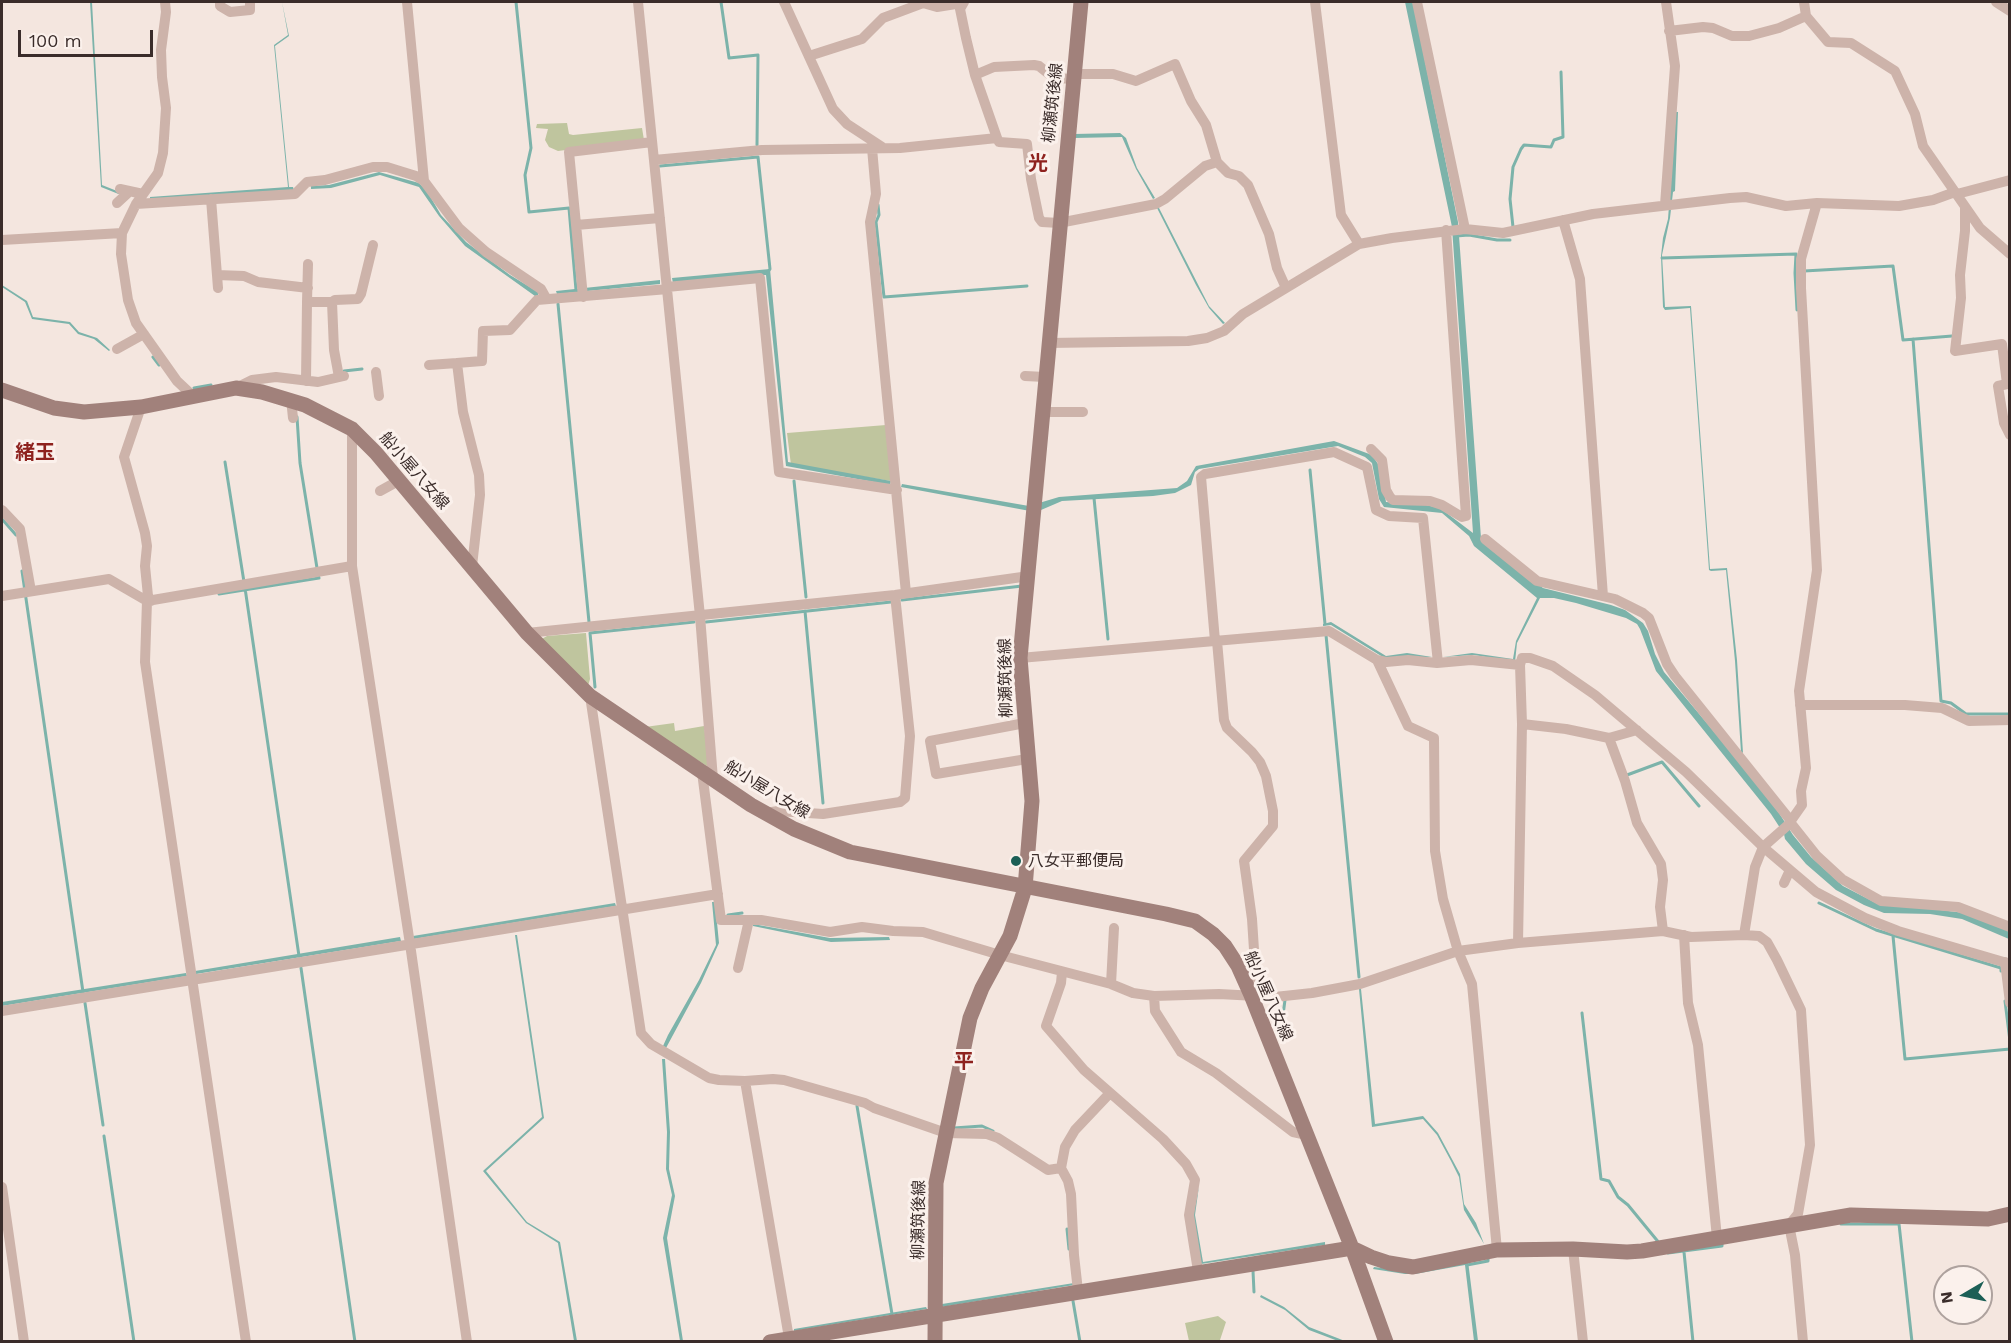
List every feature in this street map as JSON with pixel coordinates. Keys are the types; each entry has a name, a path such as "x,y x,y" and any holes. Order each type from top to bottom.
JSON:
{"main road":[{"name":"柳瀬筑後線","path":"935,1341 936,1183 970,1018 982,988 1010,936 1025,888 1032,801 1020,658 1080,2"},
{"name":"船小屋八女線","path":"2,390 54,408 84,412 141,407 236,388 291,399 305,405 352,429 400,480 527,633 590,696 766,813 794,829 850,852 1195,921 1225,946 1254,996 1352,1248 1383,1340"},
{"path":"770,1341 1352,1248 1389,1263 1413,1267 1497,1250 1573,1249 1635,1252 1851,1215 1988,1219 2010,1214"}],"street":[{"path":"165,2 162,50 162,77 166,108 164,153 158,173 136,204 122,233 121,254 128,300 136,322 177,381 193,396"},
{"path":"220,2 220,6 230,12 250,10 250,2"},
{"path":"407,2 424,181"},
{"path":"638,2 700,616 708,776 721,920 761,920 830,932 862,927 899,935 923,932 1111,984 1133,993 1155,996 1275,997 1360,984 1458,951 1518,943 1663,931 1684,935 1759,936 1767,942 1800,1010 1810,1145 1798,1214 1789,1225 1795,1255 1803,1341"},
{"path":"784,2 833,109 847,124 877,147"},
{"path":"809,56 862,39 883,18 923,3 937,7 963,2"},
{"path":"963,2 960,9 975,75 997,138 999,142 1027,144 1030,179 1039,218 1042,222 1059,223 1156,204 1205,166 1217,162"},
{"path":"1315,2 1341,215 1359,244"},
{"path":"1417,2 1465,229"},
{"path":"1665,205 1675,81 1666,2"},
{"path":"1804,2 1806,16 1828,42 1851,43 1895,71 1915,114 1923,146 1980,228 2010,254"},
{"path":"1995,2 2010,11"},
{"path":"1670,31 1703,27 1713,28 1732,36 1749,36 1779,28 1806,16"},
{"path":"975,75 994,68 1034,65 1039,66 1054,78 1113,74 1136,81 1175,64 1191,101 1206,125 1217,162 1228,173 1239,176 1248,185 1269,234 1277,268 1286,288"},
{"path":"654,160 762,150 900,148 997,138"},
{"path":"583,297 569,152 652,142"},
{"path":"877,147 876,194 870,222 906,593"},
{"path":"136,204 295,194 307,182 325,180 373,167 387,167 416,176 424,181 459,228 503,265 541,289 546,298"},
{"path":"1048,343 1188,341 1207,338 1224,331 1243,314 1359,244 1446,230 1465,229 1503,233 1563,220 1665,205 1746,197 1778,205 1817,203 1899,206 1933,200 2010,180"},
{"path":"117,203 125,190 143,194"},
{"path":"211,200 218,288"},
{"path":"1744,935 1746,911 1755,867 1763,847 1779,834 1802,805 1801,790 1806,768 1799,691 1817,570 1801,259 1817,203"},
{"path":"1965,207 1960,275 1961,298 1955,351 2002,344 2007,384 1998,386 2004,423 2010,435"},
{"path":"576,225 660,218"},
{"path":"1563,220 1580,279 1603,596"},
{"path":"1371,449 1382,460 1386,490 1393,500 1430,501 1462,517 1466,516 1446,230"},
{"path":"2,240 122,233"},
{"path":"307,302 358,299 373,245"},
{"path":"306,381 308,264"},
{"path":"217,275 244,276 258,282 308,288"},
{"path":"429,365 482,361 483,331 510,330 537,300 760,278 779,472 897,490"},
{"path":"236,388 252,381 276,377 318,382 342,376 334,350 332,302"},
{"path":"117,349 144,334"},
{"path":"458,363 463,412 479,475 480,495 472,566"},
{"path":"376,372 379,396"},
{"path":"1025,376 1045,377"},
{"path":"291,399 293,418"},
{"path":"141,407 124,457 147,546 145,566 149,601 145,662 246,1341"},
{"path":"1042,412 1083,412"},
{"path":"352,429 352,567 410,944 467,1341"},
{"path":"1254,996 1252,919 1244,861 1274,826 1273,811 1266,776 1260,762 1227,728 1224,720 1201,477 1205,474 1334,452 1367,467 1376,510 1389,516 1423,518 1438,663"},
{"path":"380,490 400,480"},
{"path":"2,510 20,529 31,591"},
{"path":"1485,539 1537,581 1603,596 1632,607 1649,618 1667,664 1675,676 1789,823 1817,856 1842,879 1881,901 1958,907 2010,927"},
{"path":"2,596 109,579 149,601 352,567"},
{"path":"527,633 895,595 1029,576"},
{"path":"766,813 778,811 823,814 900,802 905,798 910,736 895,595"},
{"path":"1020,658 1329,631 1377,660 1386,662 1408,660 1438,663 1472,660 1521,665"},
{"path":"1518,943 1521,665 1522,658 1530,658 1553,666 1595,695 1686,772 1763,847 1816,892 1865,918 1898,931 2007,963 2010,1003"},
{"path":"1377,660 1408,726 1434,738 1435,850 1443,899 1458,951 1472,984 1497,1250"},
{"path":"590,696 641,1033 651,1044 709,1078 745,1082 784,1080 865,1103 946,1133 987,1134 998,1138 1048,1170 1061,1167"},
{"path":"1800,705 1905,705 1942,708 1969,721 2010,720"},
{"path":"1025,723 930,741 936,774 1027,759"},
{"path":"1522,724 1566,729 1609,738 1637,730"},
{"path":"1609,738 1637,823 1661,864 1663,880 1660,907 1663,931"},
{"path":"1784,883 1790,870"},
{"path":"2,1011 718,894"},
{"path":"738,968 748,920"},
{"path":"1111,984 1114,928"},
{"path":"1684,935 1688,1003 1698,1045 1717,1238"},
{"path":"1062,972 1061,983 1046,1026 1084,1070 1163,1139 1186,1164 1195,1180 1189,1215 1198,1271"},
{"path":"1155,996 1155,1011 1181,1052 1216,1073 1293,1132 1307,1135"},
{"path":"745,1082 789,1338"},
{"path":"1078,1291 1071,1194 1061,1167 1065,1147 1075,1130 1110,1093"},
{"path":"2,1187 24,1341"},
{"path":"1573,1249 1583,1341"}],"green space":[{"path":"567,123 569,134 573,135 642,128 644,140 558,151 549,147 545,140 548,129 536,128 537,124"},
{"path":"886,425 891,481 791,465 787,433"},
{"path":"586,633 590,679 588,686 540,640 547,636"},
{"path":"674,723 675,731 704,726 710,768 645,727"},
{"path":"1218,1316 1226,1322 1221,1341 1189,1341 1185,1323"}],"water":[{"path":"90,2 92,2 102,185 122,193 121,195 101,187"},
{"path":"282,2 289,36 275,46 289,187 293,187 294,190 150,200 150,197 288,187 274,45 288,35"},
{"path":"1405,2 1413,2 1458,222 1481,538 1543,588 1611,605 1625,610 1643,623 1664,672 1737,759 1811,857 1843,886 1874,902 1965,913 2009,931 2009,939 1962,919 1930,914 1884,913 1836,890 1806,864 1785,839 1771,814 1656,671 1640,629 1637,624 1626,618 1576,603 1554,598 1540,598 1517,643 1515,662 1474,655 1443,657 1472,653 1513,659 1516,641 1537,598 1474,546 1469,536 1442,513 1384,507 1379,499 1372,463 1365,457 1338,446 1199,469 1195,472 1191,485 1175,493 1062,501 1041,510 1030,511 901,487 902,484 1029,506 1059,497 1177,488 1187,481 1196,466 1334,441 1372,455 1380,467 1386,502 1440,508 1473,533 1452,227"},
{"path":"1676,112 1678,112 1675,191 1662,255 1665,307 1691,306 1710,569 1727,568 1737,660 1743,753 1741,752 1726,570 1709,570 1690,308 1665,310 1663,307 1661,256 1668,219"},
{"path":"1120,133 1126,138 1137,168 1155,198 1153,199 1136,169 1122,137 1074,138 1074,134"},
{"path":"379,172 419,183 427,191 441,215 466,242 510,275 538,292 538,296 465,246 439,216 419,187 380,175 331,188 311,189 311,186 329,185"},
{"path":"1157,208 1209,306 1225,323 1223,324 1209,308"},
{"path":"770,269 788,462 891,481 890,485 786,466 766,275 673,283 672,278"},
{"path":"660,280 660,284 557,294 556,291"},
{"path":"2,285 27,301 33,317 70,322 79,332 97,338 110,350 94,339 78,334 69,324 32,319 25,302"},
{"path":"1331,622 1386,656 1407,653 1432,657 1386,659 1331,625 1323,626"},
{"path":"712,902 715,902 719,943 701,983 666,1048 663,1046 668,1035 716,945"},
{"path":"615,903 616,906 414,939 413,936"},
{"path":"753,924 830,938 889,937 890,940 831,942 753,926"},
{"path":"515,935 517,935 544,1118 486,1171 527,1222 560,1242 577,1341 574,1341 558,1243 526,1223 483,1171 542,1117"},
{"path":"400,937 401,941 196,974 195,971"},
{"path":"186,973 187,976 2,1006 2,1002"},
{"path":"1359,989 1361,989 1375,1124 1423,1116 1438,1133 1460,1174 1464,1204 1476,1223 1484,1244 1464,1210 1459,1177 1437,1135 1423,1119 1372,1127"},
{"path":"662,1059 665,1059 670,1132 669,1169 675,1196 667,1238 683,1341 680,1341 663,1238 672,1195 666,1169 667,1132"},
{"path":"1199,1186 1195,1215 1203,1262 1325,1242 1325,1245 1201,1264 1193,1215"},
{"path":"1468,1261 1478,1341 1474,1341 1465,1265 1415,1274 1373,1269 1374,1267 1390,1269"},
{"path":"1074,1283 1074,1285 942,1307 942,1304"},
{"path":"1261,1295 1284,1307 1309,1327 1345,1341 1338,1341 1309,1330 1285,1310 1260,1297"},
{"path":"926,1307 927,1309 794,1331 794,1329"}],"waterway":[{"path":"516,2 531,148 525,175 529,212 569,208 576,290"},
{"path":"721,2 729,58 758,55 757,145"},
{"path":"1513,227 1510,199 1513,167 1521,149 1524,145 1551,147 1554,140 1563,137 1561,72"},
{"path":"660,166 758,157 770,269 768,272"},
{"path":"878,205 879,215 876,222 884,297 1027,286"},
{"path":"1456,236 1469,235 1510,240"},
{"path":"1662,258 1796,254 1797,310"},
{"path":"1804,271 1893,266 1903,340 1952,336"},
{"path":"558,304 589,622"},
{"path":"1913,339 1941,701 1951,703 1966,714 2010,714"},
{"path":"153,357 159,365"},
{"path":"344,371 362,369"},
{"path":"194,388 211,385"},
{"path":"297,417 300,463 317,568"},
{"path":"225,462 244,582"},
{"path":"1310,470 1325,624"},
{"path":"794,481 806,597"},
{"path":"1094,498 1108,639"},
{"path":"2,519 16,535"},
{"path":"22,571 83,992"},
{"path":"219,594 319,578 318,575"},
{"path":"902,600 1022,586"},
{"path":"245,588 299,956"},
{"path":"706,622 891,602"},
{"path":"805,611 823,803"},
{"path":"595,687 590,633 694,622"},
{"path":"1326,635 1359,977"},
{"path":"1627,775 1662,762 1699,806"},
{"path":"1819,903 1876,930 2001,968 2001,971"},
{"path":"728,915 742,913"},
{"path":"1893,936 1905,1059 2010,1049"},
{"path":"301,968 355,1342"},
{"path":"1266,1013 1283,1015 1285,1000"},
{"path":"2005,1001 2010,1041"},
{"path":"85,1003 103,1125"},
{"path":"1582,1013 1601,1179 1609,1181 1618,1197 1628,1205 1660,1244"},
{"path":"857,1106 892,1314"},
{"path":"954,1128 982,1126 993,1131"},
{"path":"104,1136 134,1342"},
{"path":"1841,1224 1899,1224 1912,1342"},
{"path":"1067,1229 1069,1249"},
{"path":"1668,1253 1722,1246 1722,1243"},
{"path":"1684,1252 1693,1342"},
{"path":"1467,1265 1488,1261 1488,1258"},
{"path":"1253,1271 1254,1292"},
{"path":"1073,1301 1080,1342"}],"place":[{"name":"八女平郵便局","path":"1016,861"}],"district":[{"name":"光","path":"1038,164"},
{"name":"緒玉","path":"35,453"},
{"name":"平","path":"964,1062"}]}
